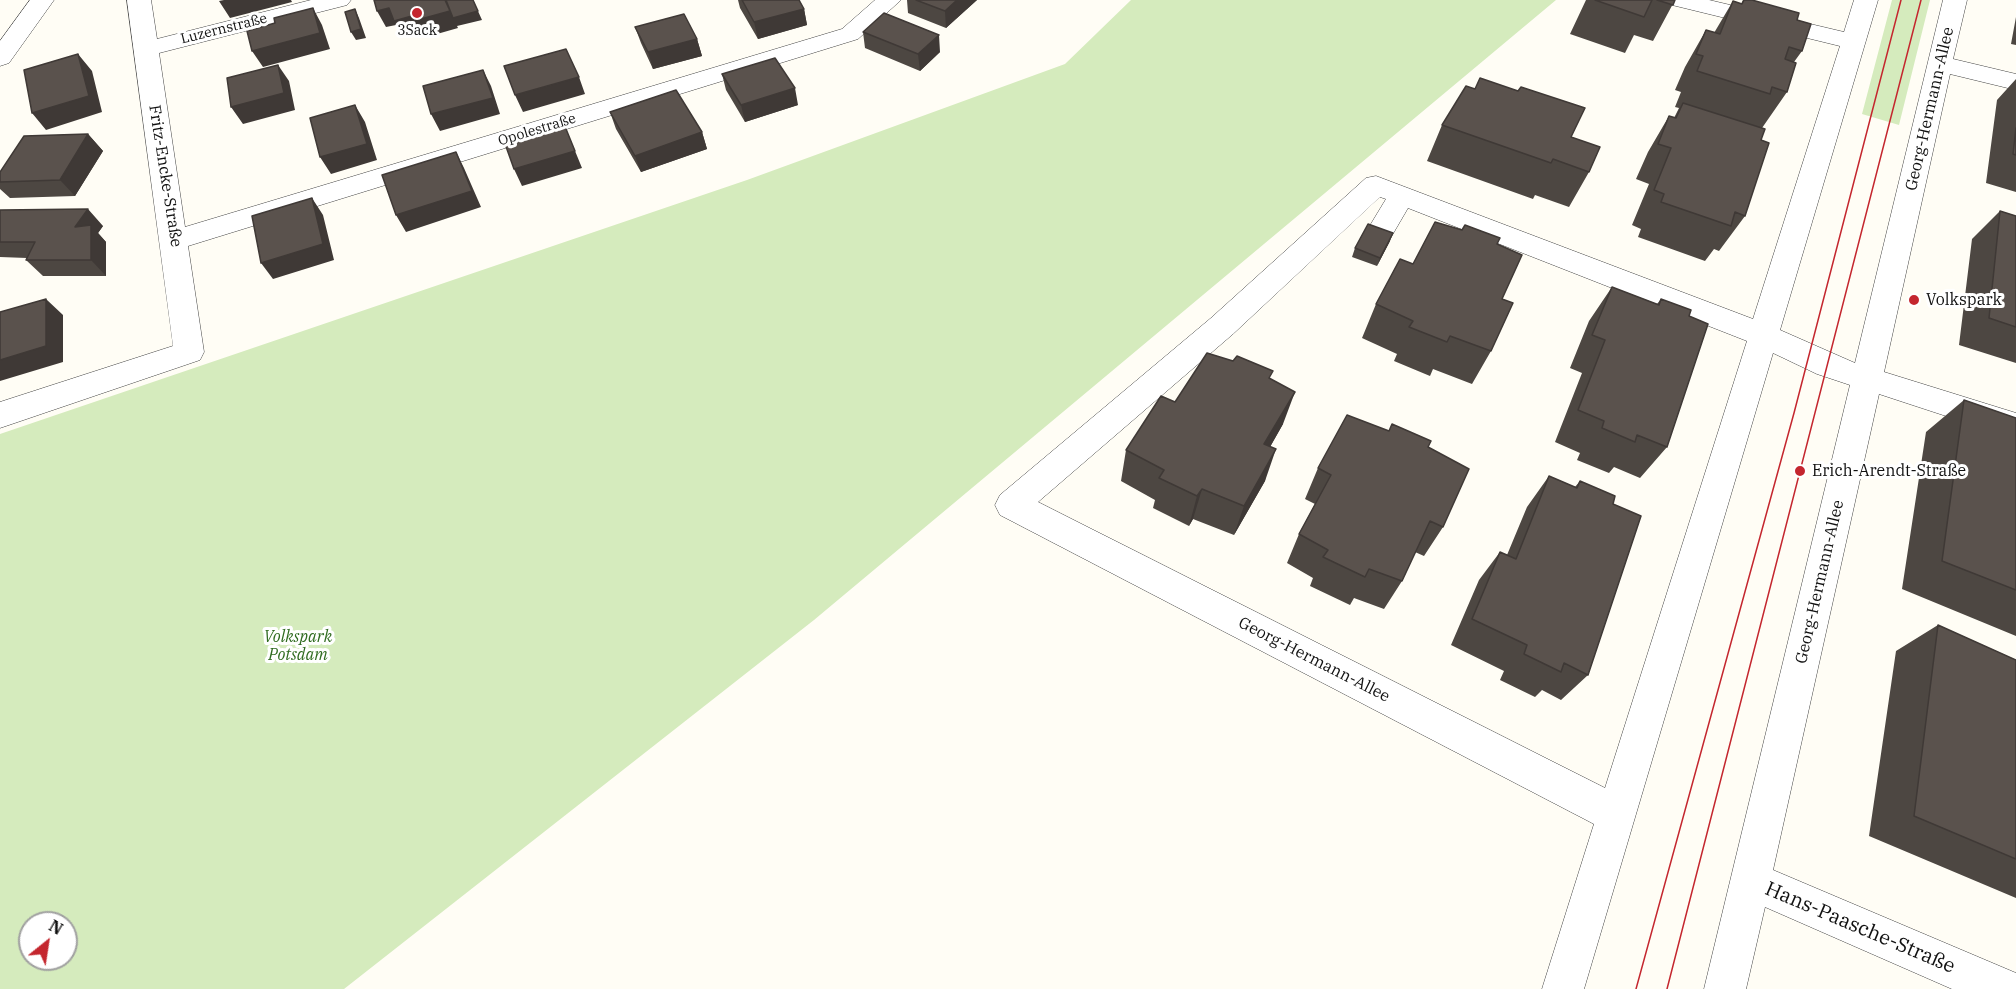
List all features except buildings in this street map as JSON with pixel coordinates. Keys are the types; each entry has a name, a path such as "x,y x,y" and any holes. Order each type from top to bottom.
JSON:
{"street":[{"path":"0,58 42,0"},
{"name":"Fritz-Encke-Straße","path":"0,415 189,352 175,240 139,0"},
{"name":"Luzernstraße","path":"145,49 339,0"},
{"name":"Opolestraße","path":"175,240 850,34 889,0"},
{"path":"1680,0 1853,42"},
{"path":"1563,989 1866,0"},
{"name":"Georg-Hermann-Allee","path":"1725,989 1955,0"},
{"path":"1940,64 2016,82"},
{"path":"1377,237 1389,190 1763,335 1828,366 2016,426"},
{"name":"Georg-Hermann-Allee","path":"1389,190 1222,326 1012,505 1616,814"},
{"name":"Hans-Paasche-Straße","path":"1751,881 2002,989"}],"green space":[{"name":"Volkspark Potsdam","path":"1131,0 1556,0 814,620 344,989 0,989 0,434 747,180 1065,64"},
{"path":"1892,0 1930,0 1899,125 1862,114"}],"tram line":[{"path":"1636,989 1794,413 1901,0"},
{"path":"1667,989 1921,0"}],"place":[{"name":"3Sack","path":"417,13"},
{"name":"Volkspark","path":"1914,300"},
{"name":"Erich-Arendt-Straße","path":"1800,471"}]}
